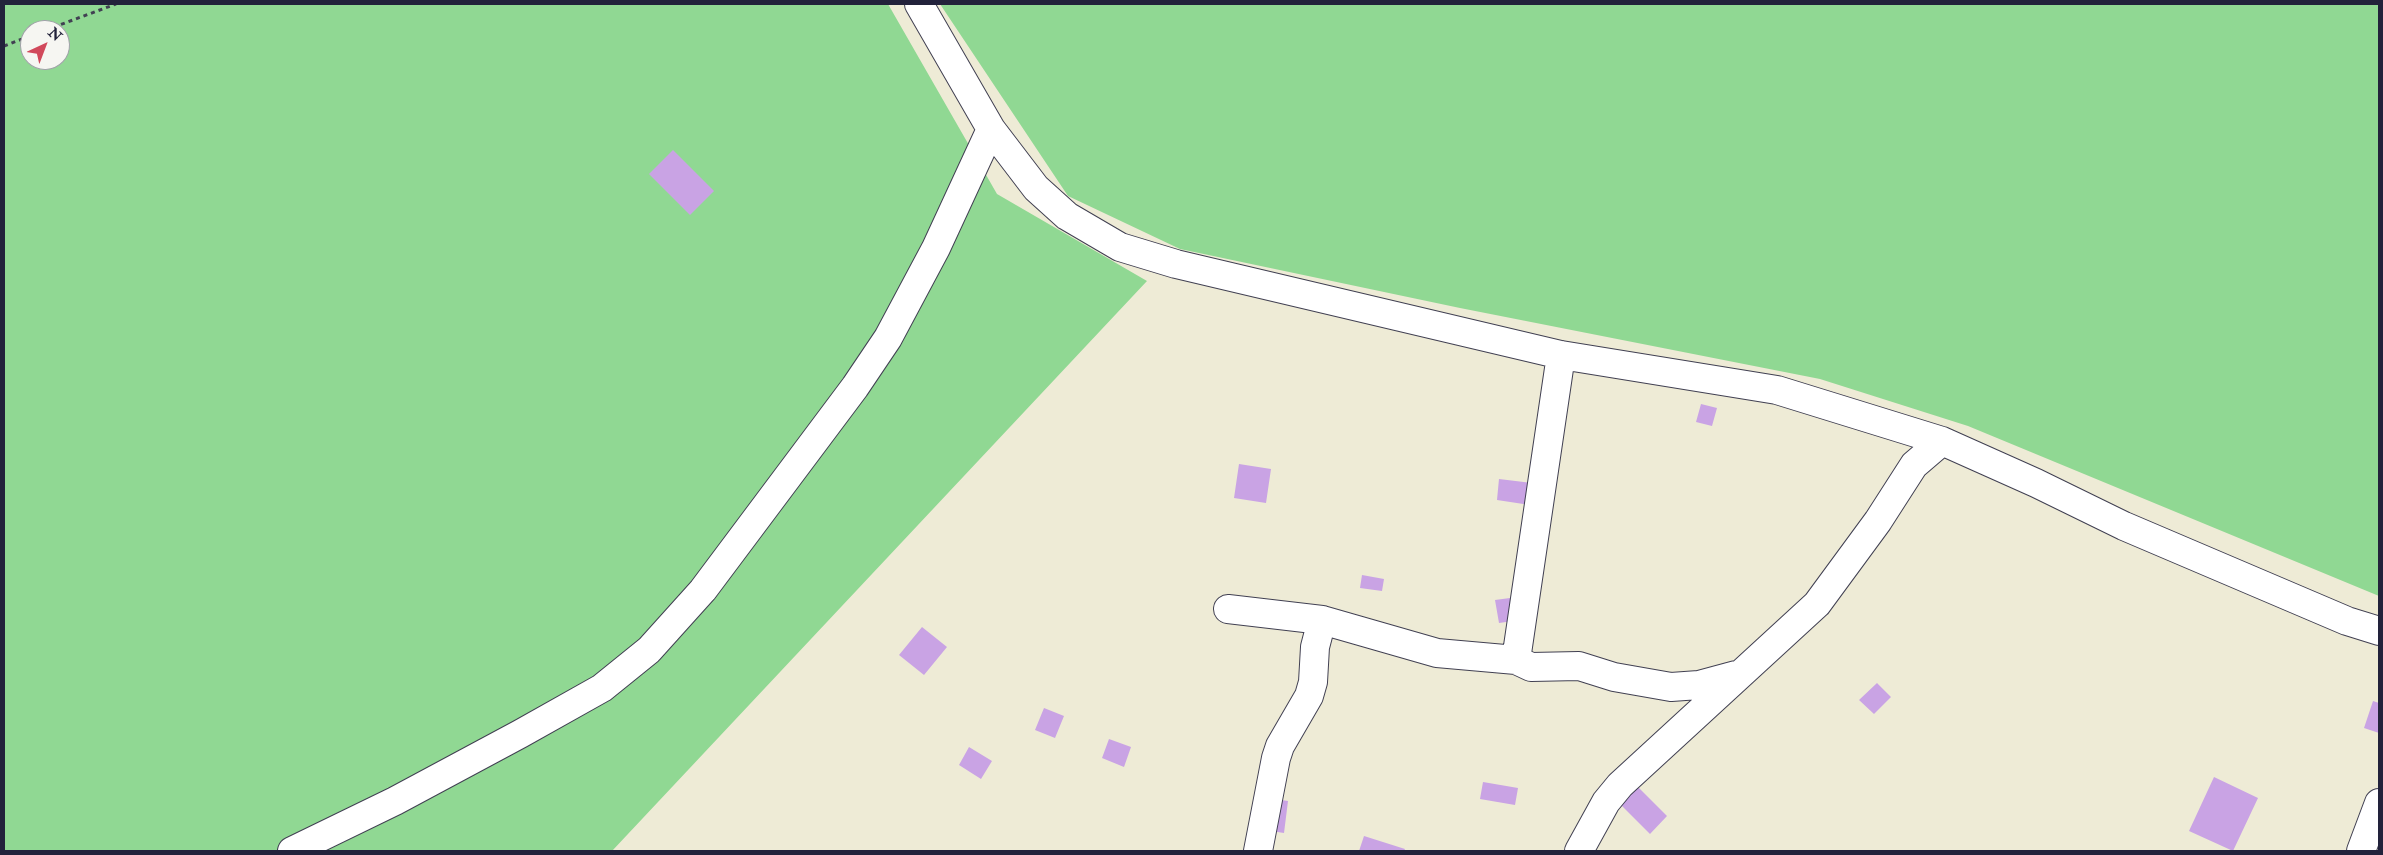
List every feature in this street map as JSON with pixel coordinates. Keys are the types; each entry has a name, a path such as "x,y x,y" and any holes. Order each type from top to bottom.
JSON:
{"street":[{"path":"919,4 991,129 1036,188 1067,216 1120,247 1176,264 1561,355 1777,390 1942,441 2036,483 2124,526 2347,621 2379,631"},
{"path":"292,851 395,801 528,730 602,688 649,650 703,590 855,387 888,338 936,248 991,129"},
{"path":"1516,660 1561,355"},
{"path":"1580,851 1606,802 1620,785 1817,604 1878,521 1914,465 1942,441"},
{"path":"1228,608 1322,620 1437,653 1516,660 1531,666 1579,666 1614,677 1672,687 1699,685 1743,672"},
{"path":"1258,851 1276,758 1280,746 1308,696 1313,682 1315,647 1322,620"},
{"path":"2361,851 2379,804"}],"path":[{"path":"70,21 116,4"},
{"path":"4,46 20,40"}],"green space":[{"path":"4,4 888,4 997,194 1147,281 612,851 4,851"},
{"path":"940,4 2379,4 2379,596 1968,426 1820,379 1460,308 1180,249 1068,196"}],"building":[{"path":"673,150 714,191 690,215 649,174"},
{"path":"1701,404 1717,408 1712,426 1696,422"},
{"path":"1239,464 1271,469 1266,503 1234,498"},
{"path":"1499,479 1532,483 1530,505 1497,500"},
{"path":"1362,575 1384,579 1382,591 1360,588"},
{"path":"1510,598 1513,621 1499,623 1495,600"},
{"path":"922,627 947,647 924,675 899,655"},
{"path":"1877,683 1891,697 1874,714 1859,700"},
{"path":"2373,701 2379,703 2379,733 2364,728"},
{"path":"1044,708 1064,716 1055,738 1035,730"},
{"path":"1109,739 1131,747 1124,767 1102,758"},
{"path":"969,747 992,761 981,779 959,765"},
{"path":"2214,777 2258,798 2233,851 2189,831"},
{"path":"1483,782 1518,788 1515,805 1480,799"},
{"path":"1638,787 1667,816 1650,834 1620,804"},
{"path":"1275,799 1288,801 1284,833 1271,831"},
{"path":"1364,836 1405,849 1404,851 1359,851"}]}
